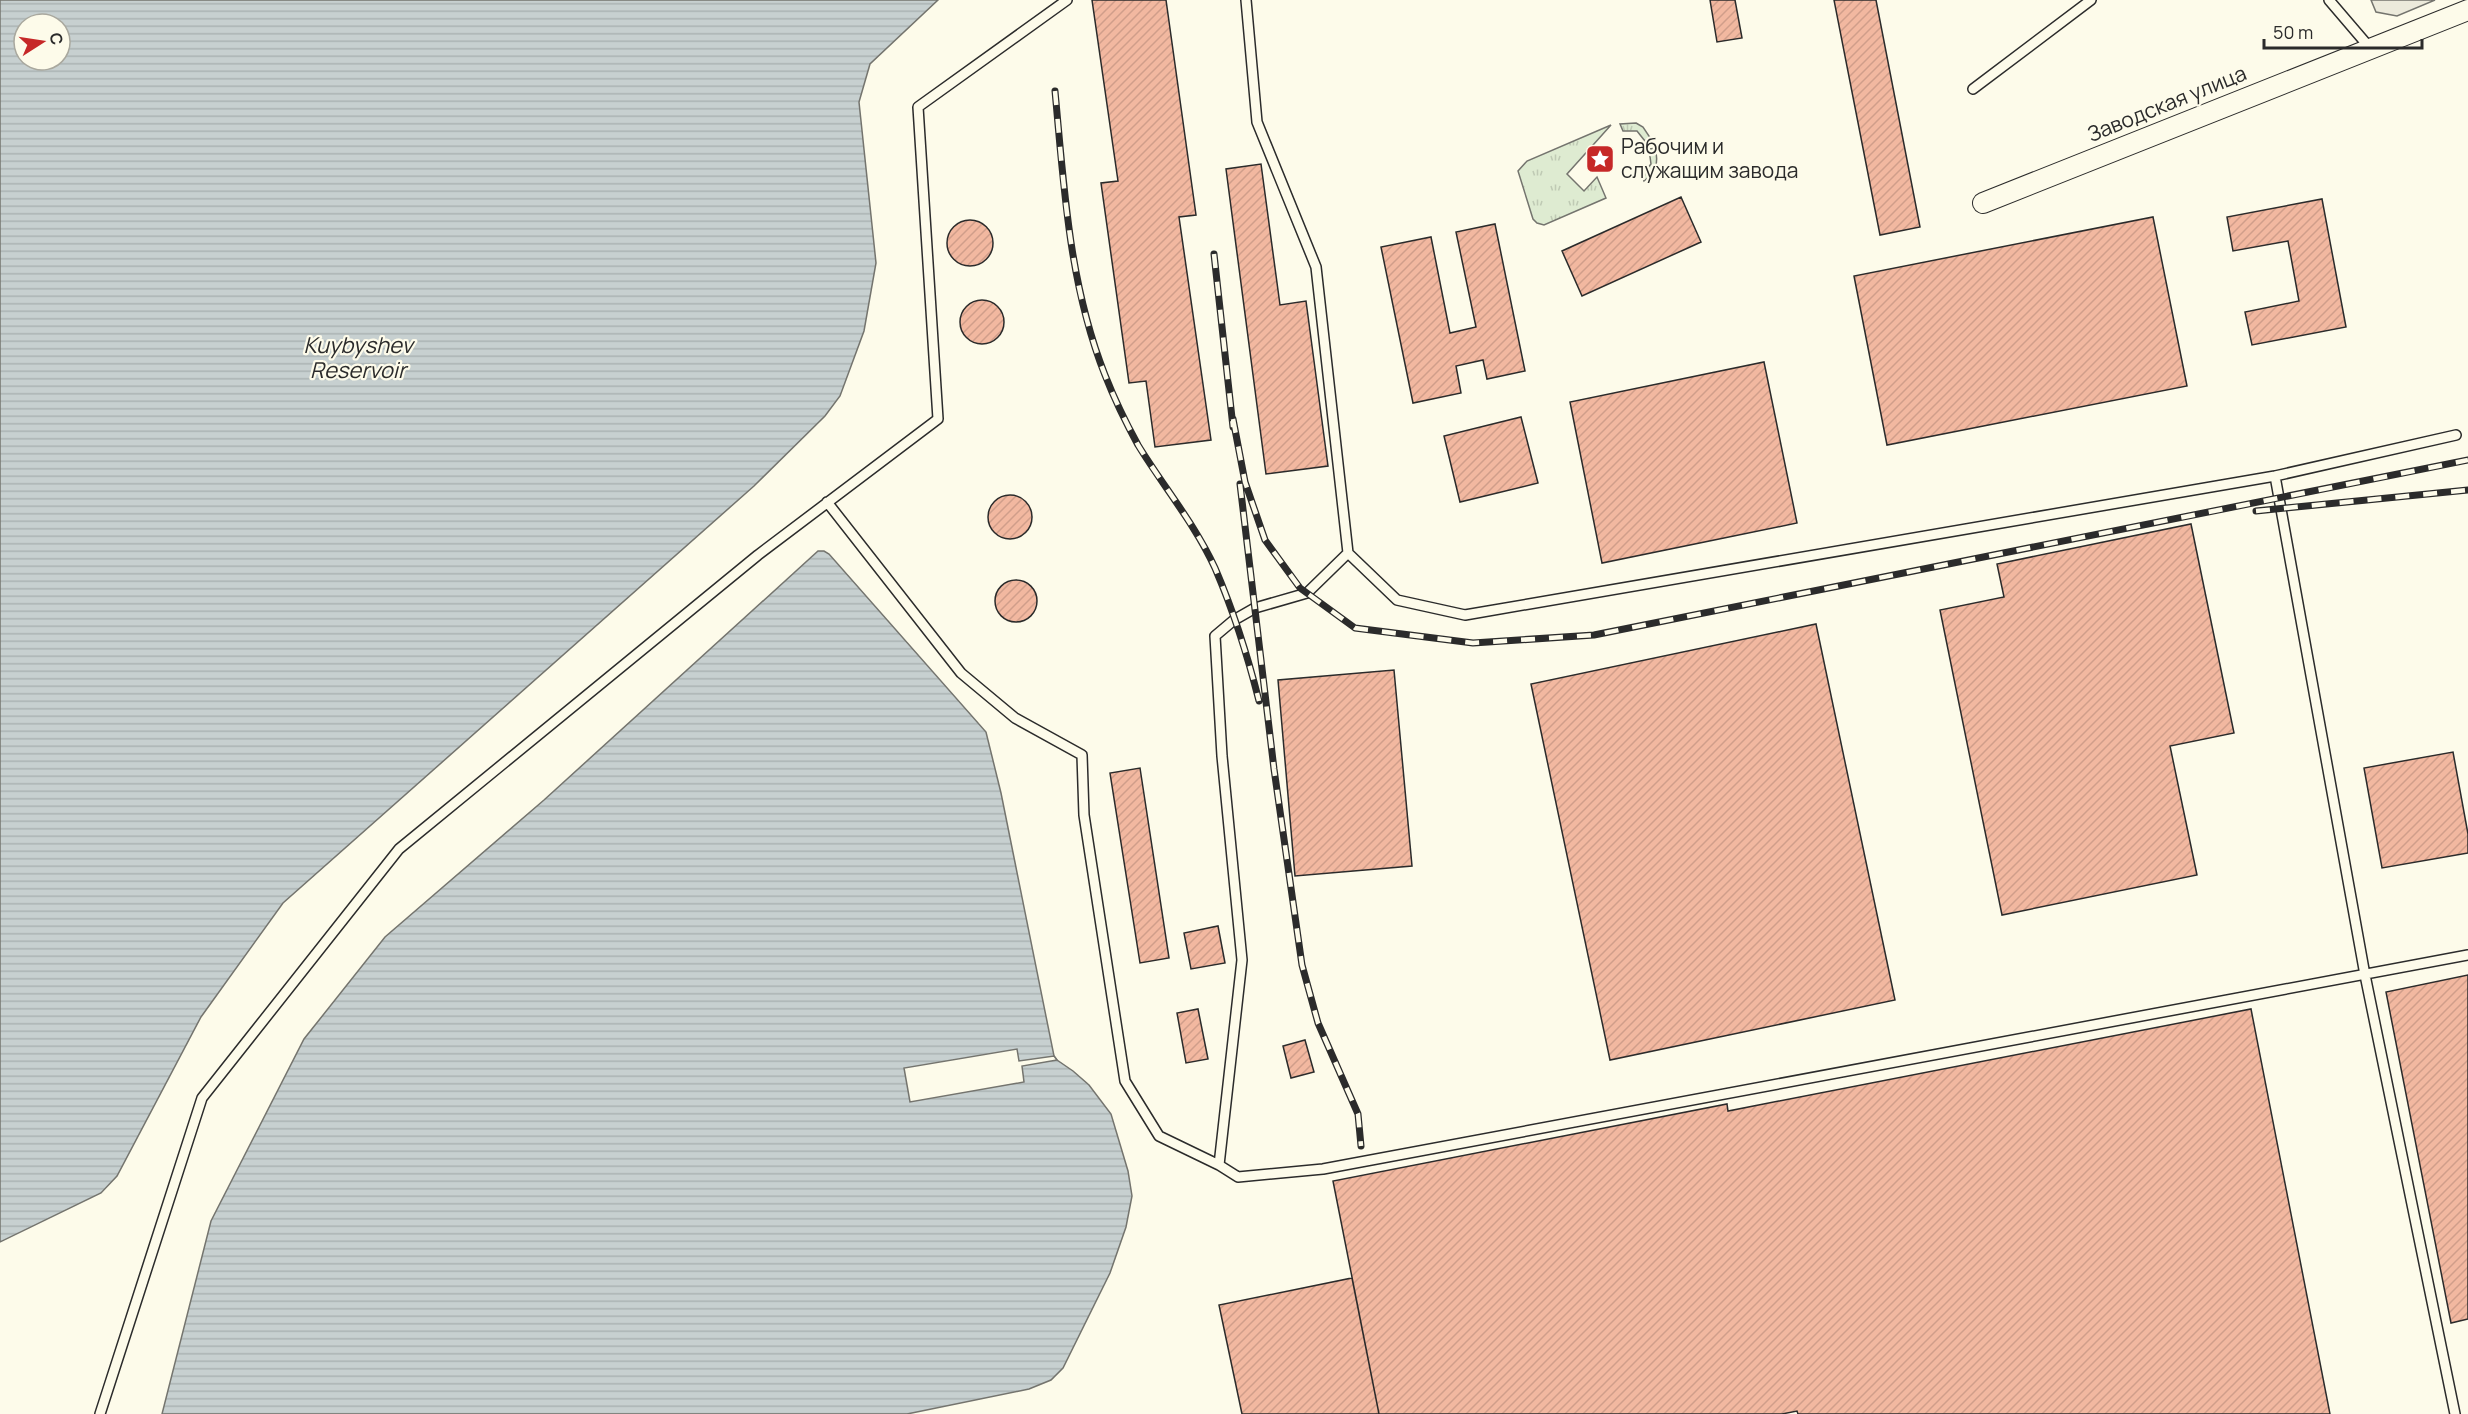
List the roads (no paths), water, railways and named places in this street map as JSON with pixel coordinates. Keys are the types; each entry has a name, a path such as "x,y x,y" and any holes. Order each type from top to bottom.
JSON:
{"street":[{"name":"Заводская улица","path":"1983,203 2468,9"}],"lane":[{"path":"100,1414 202,1098 399,849 758,555 938,419 918,107 1067,0"},
{"path":"1246,0 1257,122 1316,267 1348,553 1397,600 1465,615 2275,476 2456,435"},
{"path":"1973,89 2091,0"},
{"path":"2329,0 2370,48"},
{"path":"2275,476 2366,975 2455,1414"},
{"path":"827,502 961,673 1015,718 1082,755 1084,815 1125,1081 1159,1136 1219,1165 1238,1177 1323,1169 2468,955"},
{"path":"1219,1165 1242,960 1222,756 1215,636 1255,608 1307,593 1348,553"}],"water":[{"name":"Kuybyshev Reservoir","path":"0,0 938,0 870,64 859,102 876,263 864,331 840,396 825,416 754,486 283,903 201,1017 117,1176 101,1193 0,1242"},
{"path":"818,551 829,554 986,732 1001,793 1054,1056 1089,1085 1111,1114 1128,1171 1132,1196 1126,1227 1110,1273 1063,1368 1051,1380 1029,1389 907,1414 162,1414 211,1221 304,1039 385,937 544,800"}],"railway":[{"path":"1055,91 1070,235 1083,306 1093,341 1112,393 1138,445 1188,521 1215,568 1240,634 1259,701"},
{"path":"1214,254 1233,427"},
{"path":"1233,419 1245,482 1265,540 1300,588 1355,628 1473,643 1594,635 2468,460"},
{"path":"1240,484 1274,769 1302,965 1318,1023 1358,1114 1361,1146"},
{"path":"2256,511 2468,490"}],"place":[{"name":"Рабочим и служащим завода","path":"1600,159"}]}
